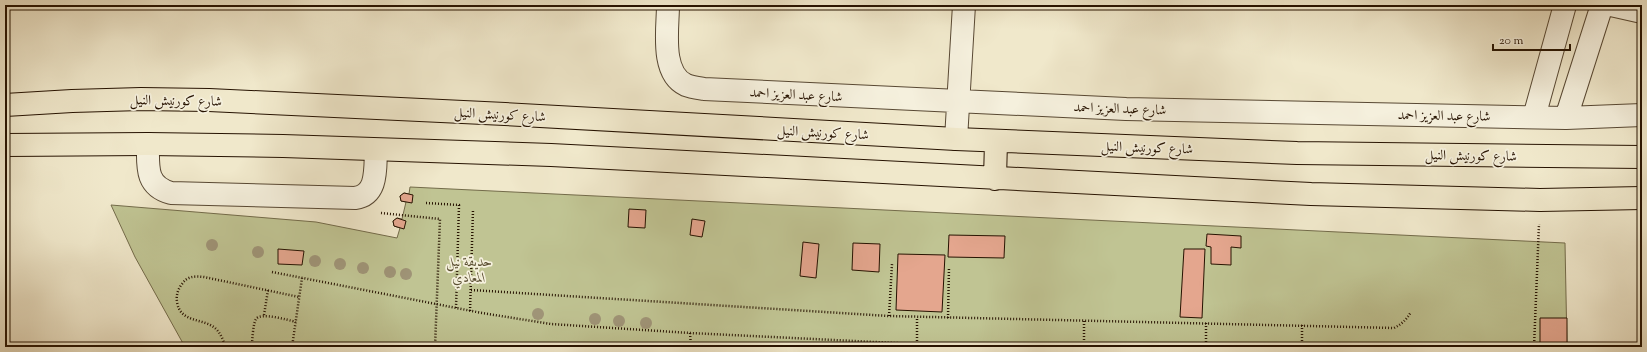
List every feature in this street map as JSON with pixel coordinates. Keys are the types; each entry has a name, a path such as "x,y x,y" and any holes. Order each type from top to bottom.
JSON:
{"highway":[{"name":"شارع كورنيش النيل","path":"5,105 126,100 209,100 521,115 996,141 1297,153 1642,157"},
{"path":"995,179 996,141"},
{"path":"5,145 148,144 284,146 551,155 995,179 1311,194 1540,200 1642,198"}],"street":[{"name":"شارع عبد العزيز احمد","path":"668,5 667,55 673,74 685,84 704,89 1134,110 1566,118 1642,115"},
{"path":"956,139 964,5"},
{"path":"1534,117 1565,5"},
{"path":"1566,118 1602,5"},
{"path":"1611,5 1642,12"},
{"path":"148,144 149,172 151,178 159,188 171,193 355,198 360,198 369,192 374,182 376,150"}],"path":[{"path":"369,192 367,212 440,219 435,347"},
{"path":"1534,347 1540,200"},
{"path":"426,203 459,205 456,308"},
{"path":"470,311 473,210"},
{"path":"889,316 892,264"},
{"path":"948,318 949,267"},
{"path":"272,272 470,311 551,324 690,333 978,347"},
{"path":"226,347 218,331 214,327 192,320 185,316 180,310 177,303 179,288 183,282 190,277 197,276 300,297"},
{"path":"292,347 302,278"},
{"path":"264,315 268,290"},
{"path":"471,290 889,316 948,318 1394,328 1407,319 1411,312"},
{"path":"252,347 256,319 264,315 296,322"},
{"path":"917,317 917,344"},
{"path":"1084,321 1084,347"},
{"path":"1206,323 1206,347"},
{"path":"1302,326 1302,347"},
{"path":"690,333 691,347"},
{"path":"849,341 849,347"}],"green space":[{"name":"حديقة نيل المعادي","path":"410,187 1565,243 1567,347 185,347 135,257 111,205 316,222 397,238 400,228 394,226 393,221 397,218 402,219 406,202 401,201 400,196 404,193 409,194"}],"building":[{"path":"404,193 413,195 412,203 401,201 400,196"},
{"path":"629,209 646,210 645,228 628,227"},
{"path":"397,218 406,221 404,229 394,226 393,221"},
{"path":"692,219 705,221 702,237 690,235"},
{"path":"1207,234 1241,236 1241,248 1231,247 1231,265 1211,264 1211,247 1206,246"},
{"path":"949,235 1005,236 1004,258 948,257"},
{"path":"803,242 819,244 816,278 800,276"},
{"path":"853,243 880,244 879,272 852,270"},
{"path":"278,249 304,251 302,265 278,264"},
{"path":"1184,249 1205,249 1202,318 1180,317"},
{"path":"898,254 945,255 942,312 896,310"},
{"path":"1540,318 1567,318 1567,347 1540,347"}]}
